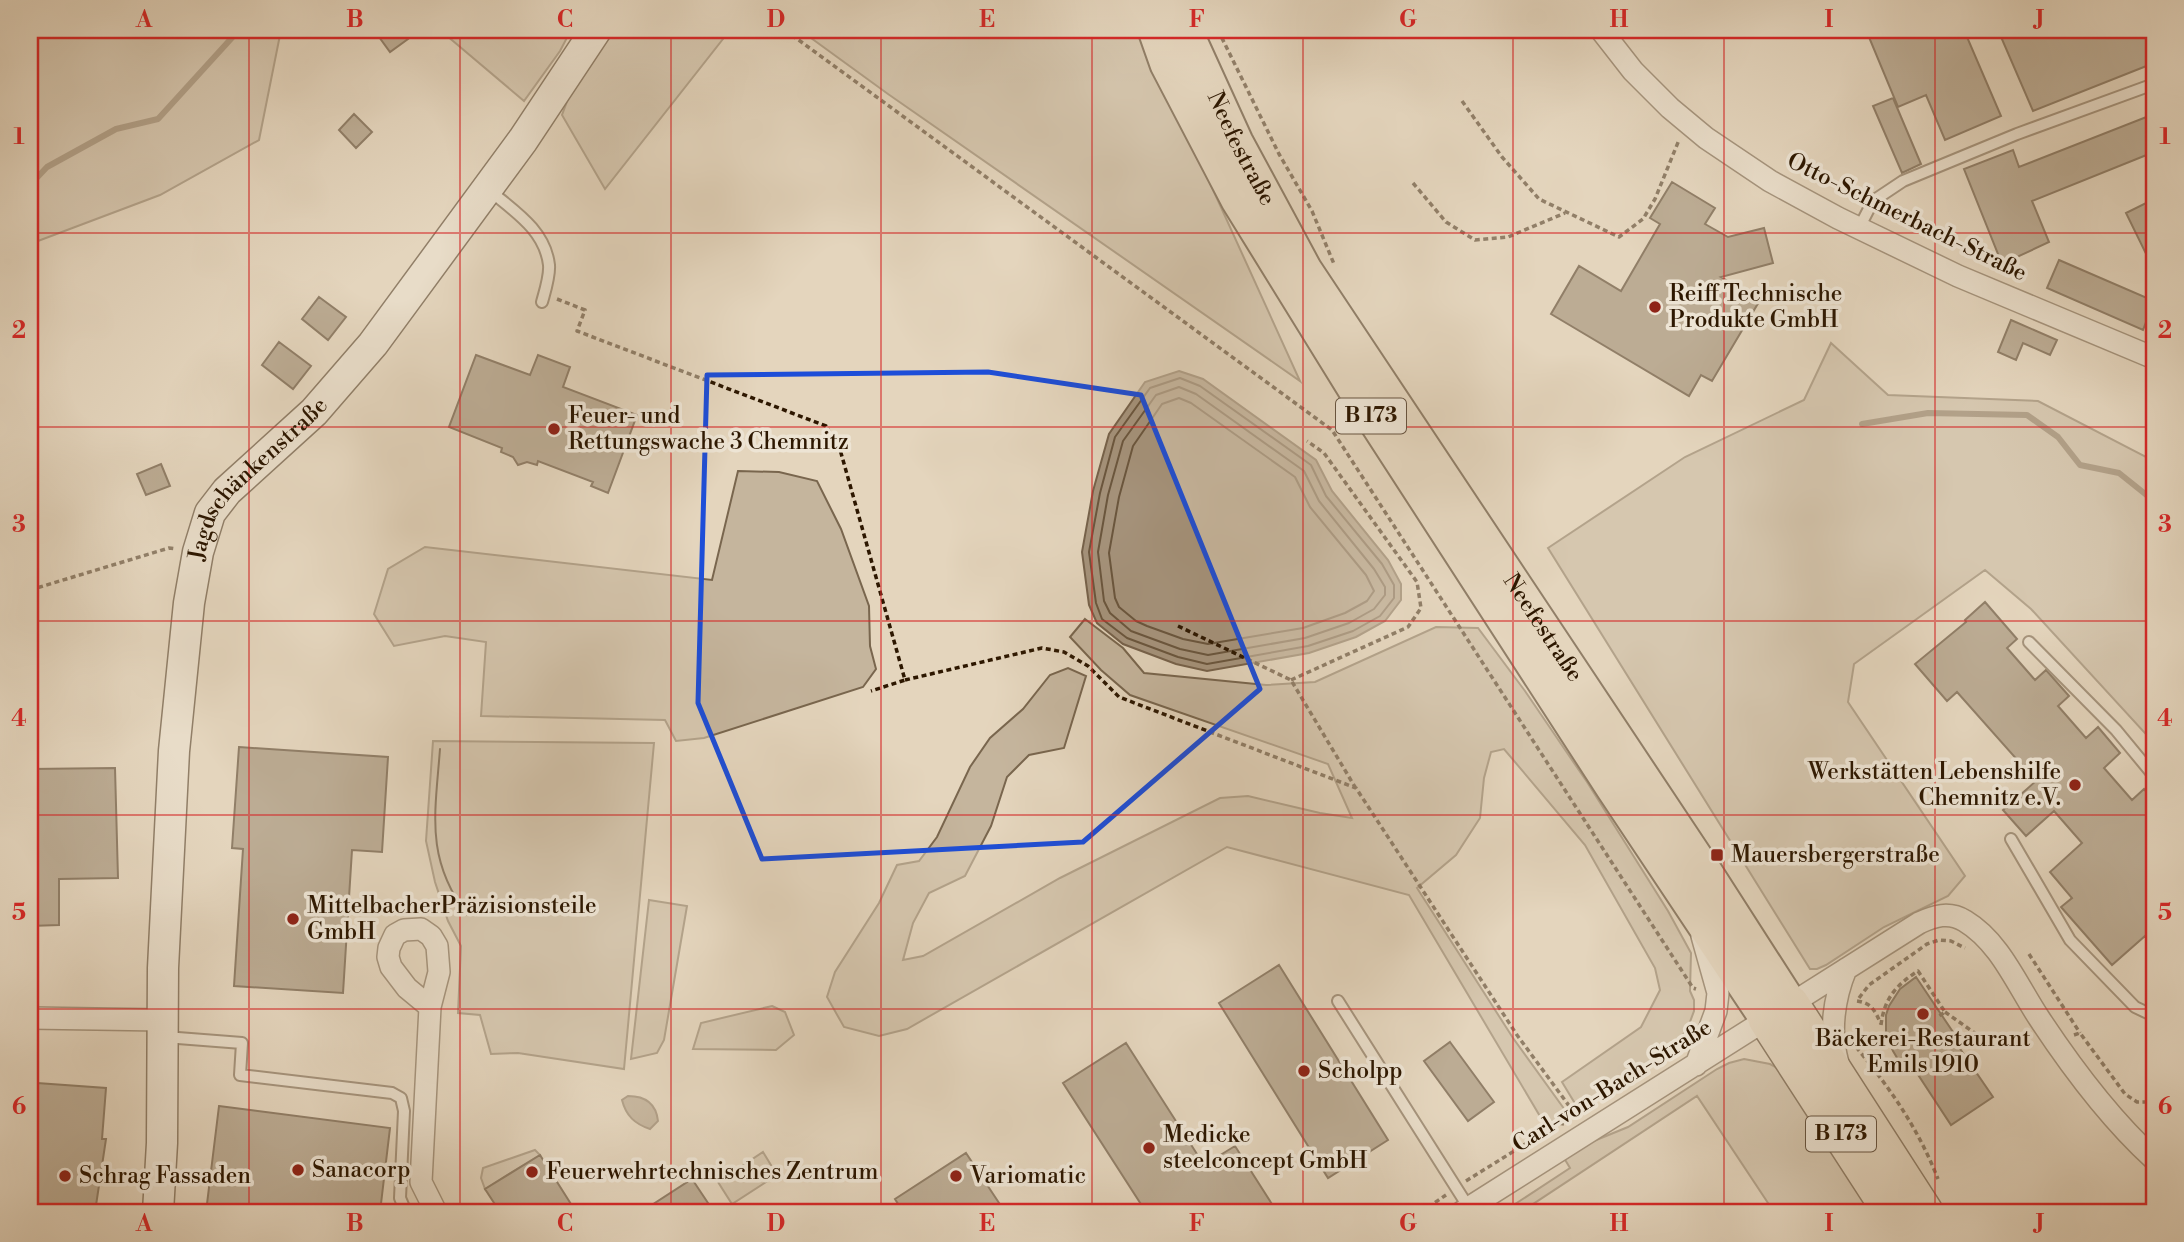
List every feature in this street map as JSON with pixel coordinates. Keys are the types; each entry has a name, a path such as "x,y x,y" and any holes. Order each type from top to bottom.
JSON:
{"highway":[{"name":"Neefestraße","path":"1778,1011 1932,1200"},
{"name":"Neefestraße","path":"1778,1011 1892,1212"}],"main road":[{"name":"Jagdschänkenstraße","path":"158,1212 162,1143 162,1028 167,876 175,739 184,638 198,552 210,513 216,503 334,391 373,344 548,104 596,30"},
{"name":"Neefestraße","path":"1154,30 1167,64 1244,211 1356,391 1698,917 1778,1011"},
{"name":"Neefestraße","path":"1185,30 1236,142 1305,270 1702,867 1778,1011"}],"street":[{"name":"Otto-Schmerbach-Straße","path":"1601,30 1633,71 1683,119 1706,138 1770,181 1958,276 2154,358"},
{"path":"1778,1011 1919,923 1934,916 1949,915 1962,919 1979,931 1994,947 2055,1041 2100,1101 2150,1148"},
{"path":"1696,1065 1716,1012 1718,993 1698,917"},
{"path":"1845,1091 1834,1050 1833,1033 1838,989 1846,969"},
{"path":"430,1007 421,1182 436,1212"},
{"name":"Carl-von-Bach-Straße","path":"1465,1210 1584,1120 1696,1065 1778,1011"},
{"path":"30,1018 162,1028"}],"lane":[{"path":"1859,228 1873,201 1903,181 2017,134 2154,84"},
{"path":"487,188 534,228 543,244 550,266 543,298"},
{"path":"2029,642 2116,730 2154,776"},
{"path":"2011,839 2070,940 2135,1007 2154,1016"},
{"path":"1339,1001 1457,1188 1465,1210"},
{"path":"162,1028 242,1043 240,1075 392,1093 401,1098 404,1111 400,1198 406,1212"}],"path":[{"path":"785,30 1332,430 1693,988 1718,993"},
{"path":"1462,101 1502,157 1539,199 1619,237 1643,219 1655,199 1679,139 1683,119"},
{"path":"1413,183 1446,222 1475,240 1508,237 1566,213"},
{"path":"543,298 585,310 577,331 826,426 841,453 905,680"},
{"path":"1291,680 1408,627 1421,608 1417,582 1324,453 1307,441"},
{"path":"30,590 169,548 198,552"},
{"path":"1178,626 1291,680 1356,788 1517,1035 1584,1120"},
{"path":"871,691 905,680 1042,648 1064,652 1088,666 1119,697 1356,788"},
{"path":"1852,1011 1869,985 1927,944 1939,940 1951,941 1965,947 1973,956"},
{"path":"2029,954 2080,1033 2125,1094 2137,1102 2154,1102"},
{"path":"1857,1001 1866,1002 1873,1008 1881,1025 1882,1012 1890,995 1918,971 1945,1012 1979,1036"},
{"path":"1938,1017 1945,1012"},
{"path":"2055,1041 2080,1033"},
{"path":"1849,1038 1890,1088 1926,1149 1932,1200"},
{"path":"1422,1212 1559,1123 1567,1124"}],"highlighted area":[{"path":"988,372 1141,395 1260,689 1083,842 762,859 698,703 707,375"}],"shaded area":[{"path":"30,30 281,30 259,140 160,195 30,244"},
{"path":"440,30 571,30 560,51 524,101"},
{"path":"607,30 730,30 605,189 562,115 575,80"},
{"path":"800,30 1142,30 1300,381 888,94"},
{"path":"1831,343 1888,395 2038,401 2154,461 2154,743 2031,609 1985,570 1854,664 1848,702 1965,876 1948,896 1884,927 1826,965 1810,969 1548,548 1685,457 1804,400"},
{"path":"738,471 779,472 817,481 841,529 869,606 870,646 876,669 863,687 704,738 676,741 665,720 481,716 486,642 445,636 394,646 374,614 388,569 425,547 712,580"},
{"path":"1085,619 1123,648 1144,673 1266,685 1315,682 1436,627 1478,628 1587,782 1668,911 1691,953 1690,991 1694,1000 1694,1011 1687,1030 1663,1057 1579,1110 1562,1082 1641,1027 1660,990 1655,968 1585,845 1504,749 1491,752 1484,778 1480,818 1456,855 1417,888 1513,1038 1570,1117 1568,1118 1544,1123 1409,895 1227,847 907,1029 879,1036 844,1027 827,997 835,972 879,903 897,865 919,861 937,837 970,767 990,738 1023,709 1050,675 1068,668 1086,676 1064,748 1029,755 1007,777 991,826 965,876 929,893 913,923 903,960 923,956 1060,878 1220,798 1248,796 1352,818 1328,764 1130,695 1101,670 1070,637"},
{"path":"433,741 654,743 624,1069 518,1053 491,1054 480,1015 458,1013 461,946 448,921 435,882 426,841"},
{"path":"649,900 687,906 664,1040 657,1053 631,1059"},
{"path":"772,1006 785,1012 794,1035 776,1050 693,1049 701,1023"},
{"path":"1744,1059 1770,1064 1781,1070 1880,1212 1774,1212 1697,1096 1521,1212 1503,1212 1570,1168 1564,1158 1584,1145 1628,1127 1717,1069"},
{"path":"535,1150 540,1155 485,1189 481,1178 483,1168"},
{"path":"763,1152 777,1175 732,1204 718,1182"}],"water":[{"path":"1179,371 1203,379 1316,460 1332,491 1388,560 1401,584 1401,600 1385,621 1356,637 1309,653 1207,671 1176,664 1123,644 1097,623 1089,605 1082,552 1093,491 1109,434 1145,382"},
{"path":"628,1096 640,1097 652,1105 658,1121 650,1129 640,1125 629,1115 622,1100"}],"building":[{"path":"374,30 402,30 408,39 390,52"},
{"path":"1866,30 1964,30 2001,116 1945,140 1926,95 1898,107"},
{"path":"1998,30 2154,30 2154,63 2033,111"},
{"path":"1893,98 1921,164 1902,173 1873,106"},
{"path":"354,114 372,132 356,148 339,130"},
{"path":"2154,114 2154,152 2032,201 2049,242 2002,264 1964,169 2013,150 2019,167"},
{"name":"Reiff Technische Produkte GmbH","path":"1672,182 1715,208 1705,224 1728,237 1764,228 1773,263 1721,277 1760,300 1712,381 1701,375 1689,396 1551,314 1579,266 1621,291 1660,224 1650,218"},
{"path":"2154,199 2154,270 2126,213"},
{"path":"2059,260 2154,301 2143,330 2047,288"},
{"path":"319,297 346,317 328,340 302,319"},
{"path":"2011,320 2057,340 2050,355 2023,343 2016,360 1998,352"},
{"path":"279,342 311,366 293,389 262,365"},
{"path":"476,355 530,375 538,355 570,367 563,387 637,415 608,493 591,486 593,482 538,461 537,465 527,462 518,465 513,457 501,452 502,448 449,427"},
{"path":"161,464 170,486 146,495 137,474"},
{"name":"Werkstätten Lebenshilfe Chemnitz e.V.","path":"1985,602 2017,639 2007,648 2035,680 2046,670 2069,696 2058,706 2086,738 2098,727 2120,753 2104,768 2132,800 2144,789 2154,801 2154,947 2145,936 2112,965 2061,907 2072,898 2050,872 2082,843 2054,811 2026,836 2003,810 2036,781 1957,692 1947,701 1915,664 1966,622 1965,620"},
{"name":"MittelbacherPräzisionsteile GmbH","path":"239,747 388,757 382,852 352,850 343,993 234,986 243,849 232,848"},
{"path":"115,768 118,878 59,879 59,925 30,926 30,769"},
{"name":"Scholpp","path":"1279,965 1388,1140 1328,1178 1219,1003"},
{"path":"1916,977 1953,1032 1950,1034 1993,1097 1951,1125 1909,1061 1902,1066 1886,1034 1889,1006 1900,989"},
{"path":"1450,1042 1494,1102 1468,1121 1424,1061"},
{"name":"Medicke steelconcept GmbH","path":"1126,1043 1204,1165 1235,1146 1277,1212 1146,1212 1063,1083"},
{"name":"Schrag Fassaden","path":"37,1083 106,1088 102,1139 106,1139 95,1212 30,1212 30,1127 34,1128"},
{"name":"Sanacorp","path":"219,1106 390,1128 380,1212 206,1212"},
{"name":"Variomatic","path":"966,1153 1005,1212 903,1212 895,1199"},
{"name":"Feuerwehrtechnisches Zentrum","path":"540,1155 576,1212 500,1212 485,1189"},
{"path":"692,1179 714,1212 641,1212"}],"waterway":[{"path":"30,185 47,167 116,129 158,119 239,30"},
{"path":"1862,424 1928,413 2027,415 2058,437 2080,465 2119,473 2154,501"}],"tram line":[{"path":"440,749 435,815 439,855 444,874 467,915"}],"place":[{"name":"Reiff Technische Produkte GmbH","path":"1655,307"},
{"name":"Feuer- und Rettungswache 3 Chemnitz","path":"554,429"},
{"name":"Werkstätten Lebenshilfe Chemnitz e.V.","path":"2075,785"},
{"name":"Mauersbergerstraße","path":"1717,855"},
{"name":"MittelbacherPräzisionsteile GmbH","path":"293,919"},
{"name":"Bäckerei-Restaurant Emils 1910","path":"1923,1014"},
{"name":"Scholpp","path":"1304,1071"},
{"name":"Medicke steelconcept GmbH","path":"1149,1148"},
{"name":"Sanacorp","path":"298,1170"},
{"name":"Feuerwehrtechnisches Zentrum","path":"532,1172"},
{"name":"Schrag Fassaden","path":"65,1176"},
{"name":"Variomatic","path":"956,1176"}]}
